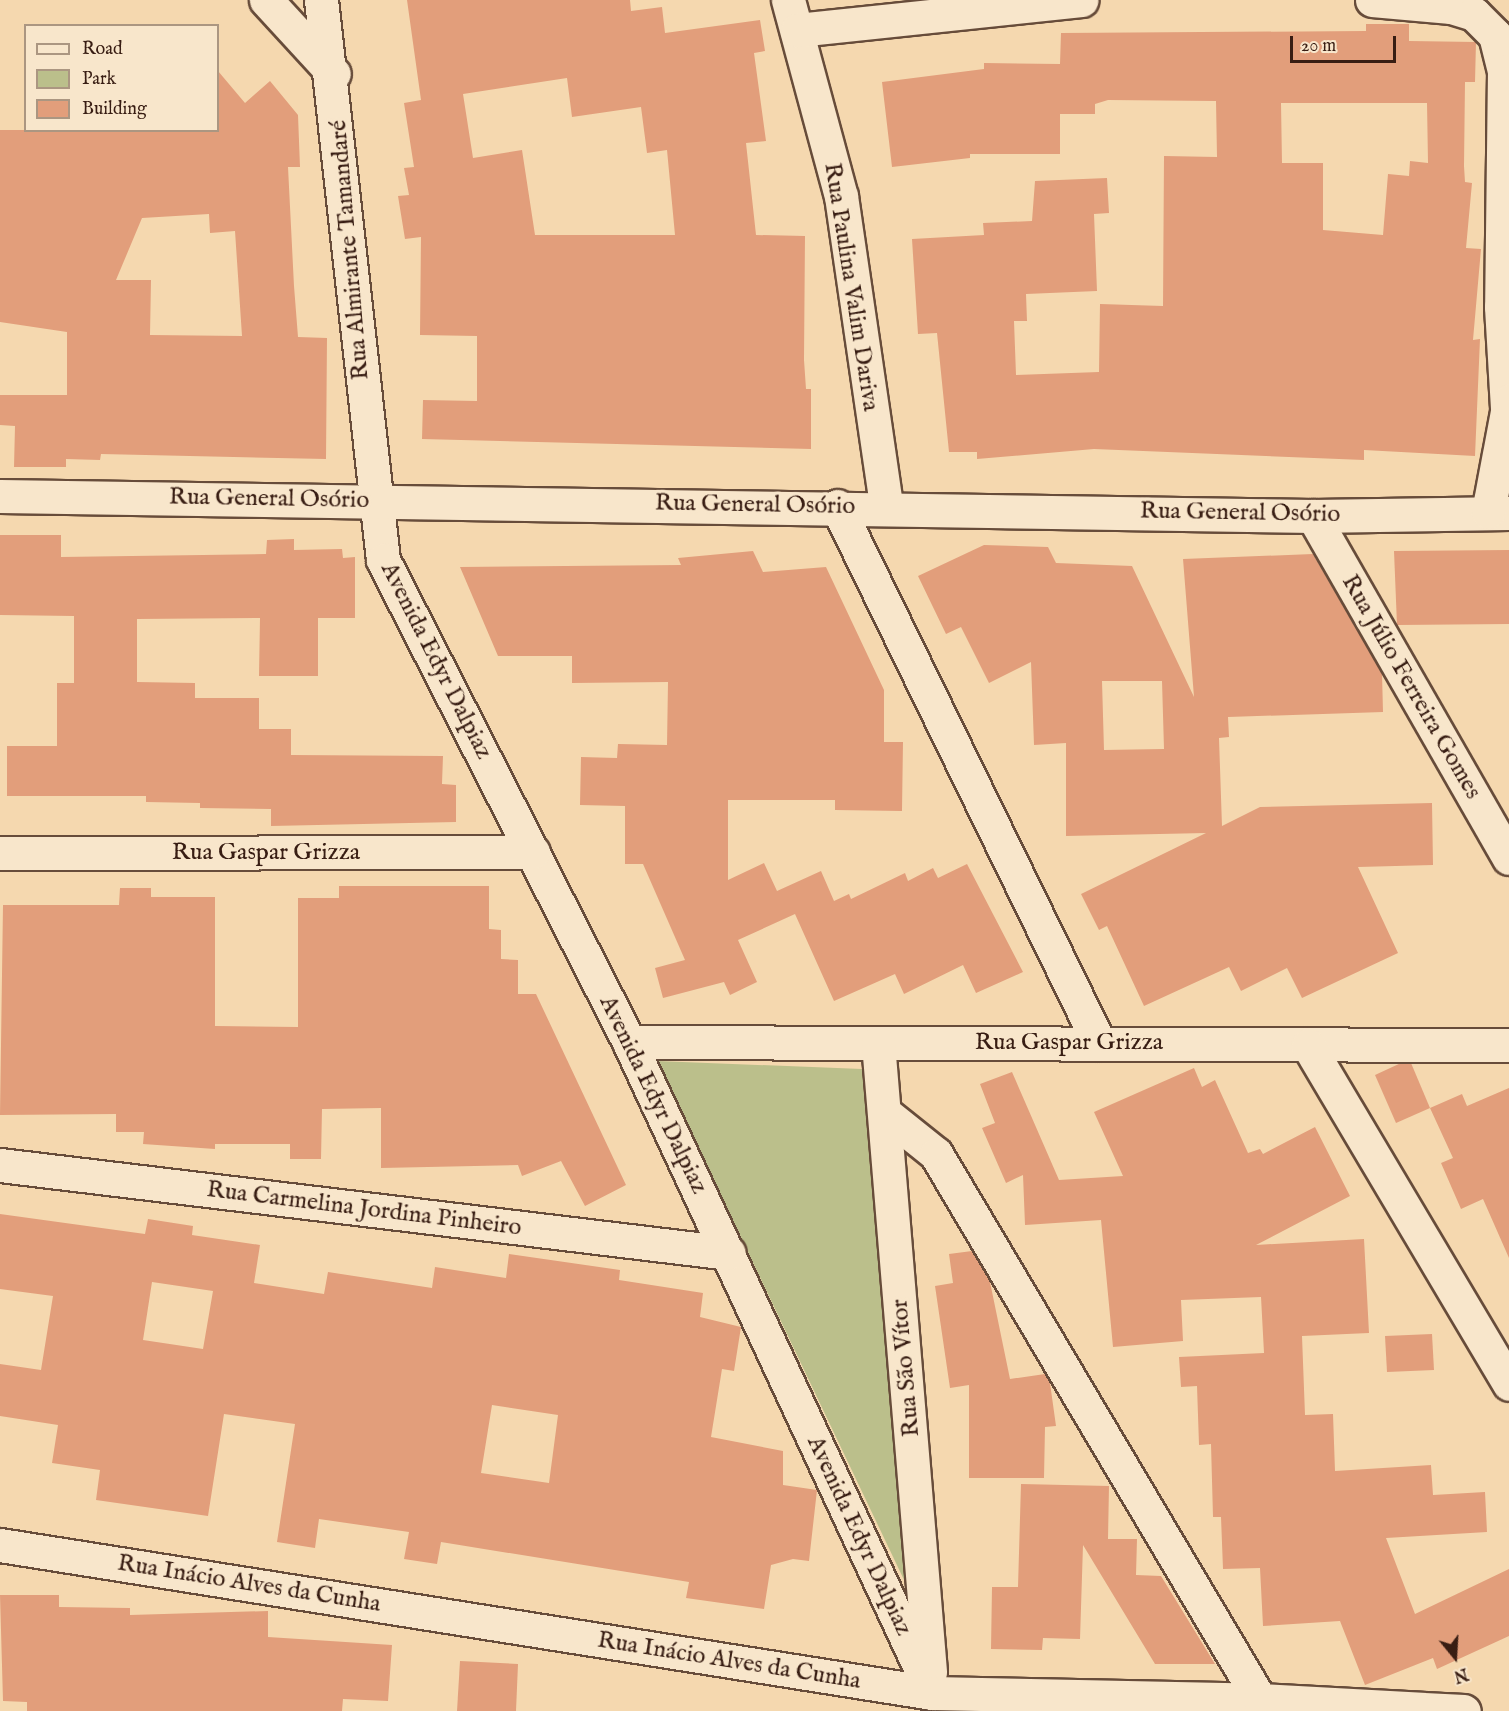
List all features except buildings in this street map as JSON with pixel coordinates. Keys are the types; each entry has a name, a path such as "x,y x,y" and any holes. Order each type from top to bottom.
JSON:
{"street":[{"path":"266,0 334,74"},
{"name":"Rua Almirante Tamandaré","path":"321,0 334,74 373,501"},
{"path":"792,15 1081,0"},
{"path":"1371,0 1451,7 1474,14 1495,35 1504,71 1501,306 1508,404 1499,513"},
{"name":"Rua Paulina Valim Dariva","path":"792,15 841,196 886,506"},
{"name":"Rua General Osório","path":"0,496 886,506 1313,516 1499,513"},
{"name":"Avenida Edyr Dalpiaz","path":"373,501 383,560 629,1042 729,1253 932,1702"},
{"path":"837,506 1100,1043"},
{"name":"Rua Júlio Ferreira Gomes","path":"1313,516 1509,858"},
{"name":"Rua Gaspar Grizza","path":"0,853 533,852"},
{"name":"Rua Gaspar Grizza","path":"629,1042 1509,1045"},
{"name":"Rua São Vítor","path":"878,1043 932,1702"},
{"path":"1308,1045 1509,1384"},
{"path":"885,1113 936,1154 1260,1700"},
{"name":"Rua Carmelina Jordina Pinheiro","path":"0,1165 729,1253"},
{"name":"Rua Inácio Alves da Cunha","path":"0,1545 932,1702 1260,1700 1464,1711"}],"green space":[{"path":"657,1061 862,1069 905,1582"}]}
